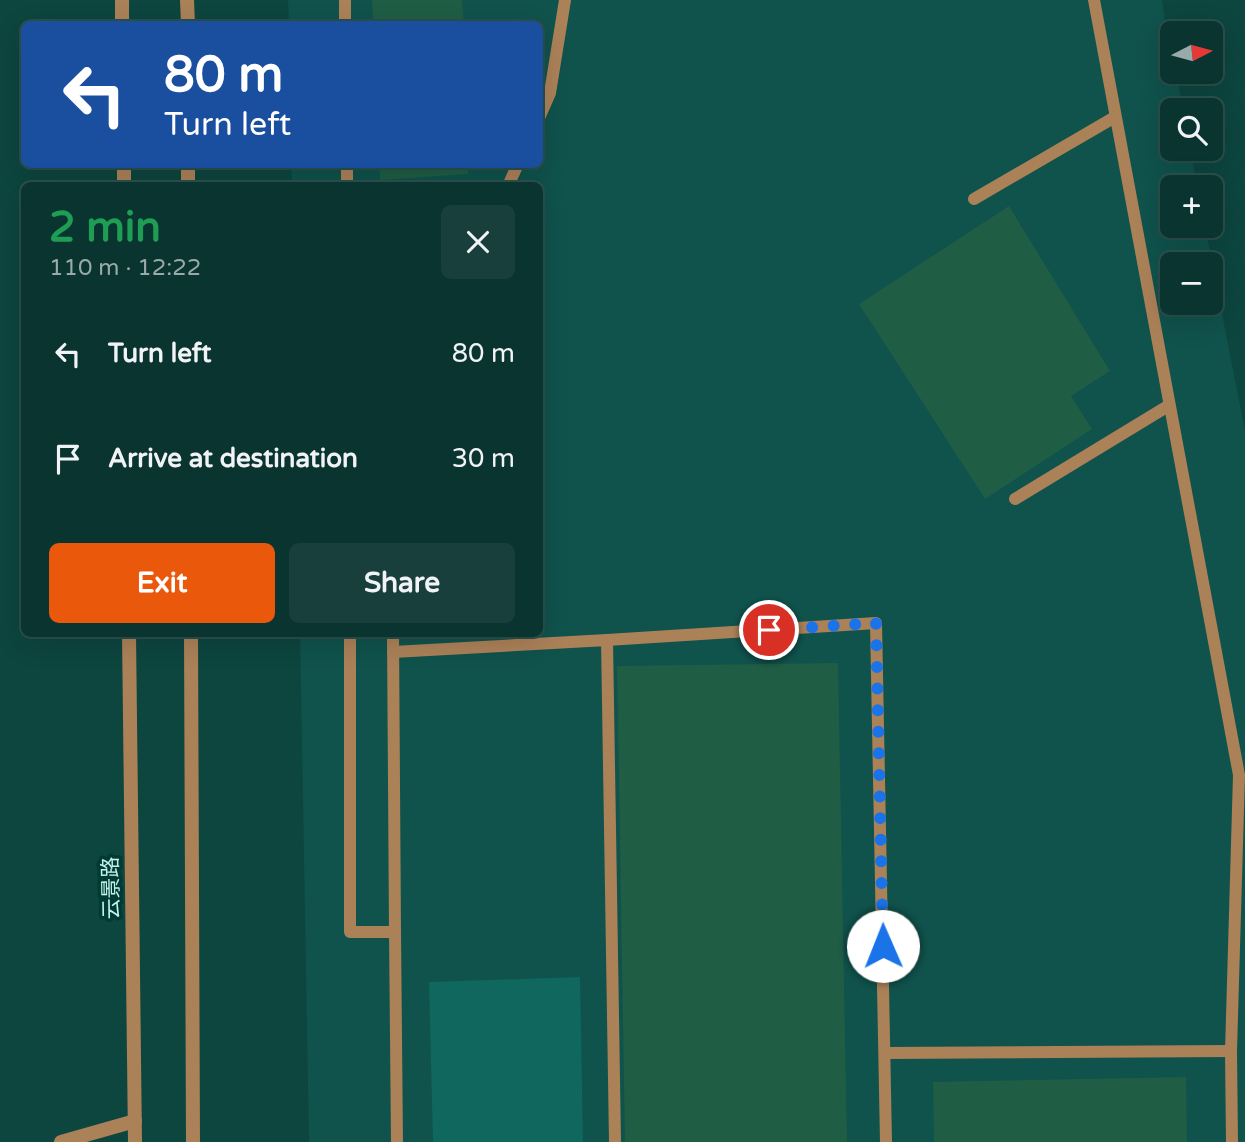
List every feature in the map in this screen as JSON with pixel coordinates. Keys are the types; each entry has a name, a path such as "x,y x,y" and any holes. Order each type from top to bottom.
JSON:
{"street":[{"path":"122,0 122,21"},
{"path":"187,0 188,21"},
{"name":"云景路","path":"129,637 135,1142"},
{"path":"191,637 193,1142"},
{"path":"61,1142 135,1121"}],"lane":[{"path":"345,0 345,21"},
{"path":"543,109 550,93 565,0"},
{"path":"1094,0 1239,775 1231,1051 1232,1142"},
{"path":"974,200 1115,117"},
{"path":"1014,499 1168,406"},
{"path":"393,652 876,623 887,1142"},
{"path":"350,637 350,932 395,932"},
{"path":"393,637 397,1142"},
{"path":"607,640 615,1142"},
{"path":"885,1053 1231,1051"}],"shaded area":[{"path":"288,0 1162,0 1165,21 1160,21 1160,84 1178,84 1181,98 1160,98 1160,161 1193,161 1195,175 1160,175 1160,238 1207,238 1210,252 1160,252 1160,315 1222,315 1245,431 1245,1142 309,1142 300,637 543,637 543,182 292,182 291,168 543,168 543,21 289,21"}],"green space":[{"path":"580,977 583,1142 433,1142 429,982"}],"building":[{"path":"372,0 462,0 464,21 373,21"},
{"path":"380,168 468,168 468,174 380,180"},
{"path":"1009,206 1110,371 1071,396 1092,429 985,499 859,304"},
{"path":"838,663 847,1142 625,1142 617,666"},
{"path":"1186,1077 1187,1142 934,1142 933,1082"}],"route":[{"path":"769,630 876,623 883,946"}]}
